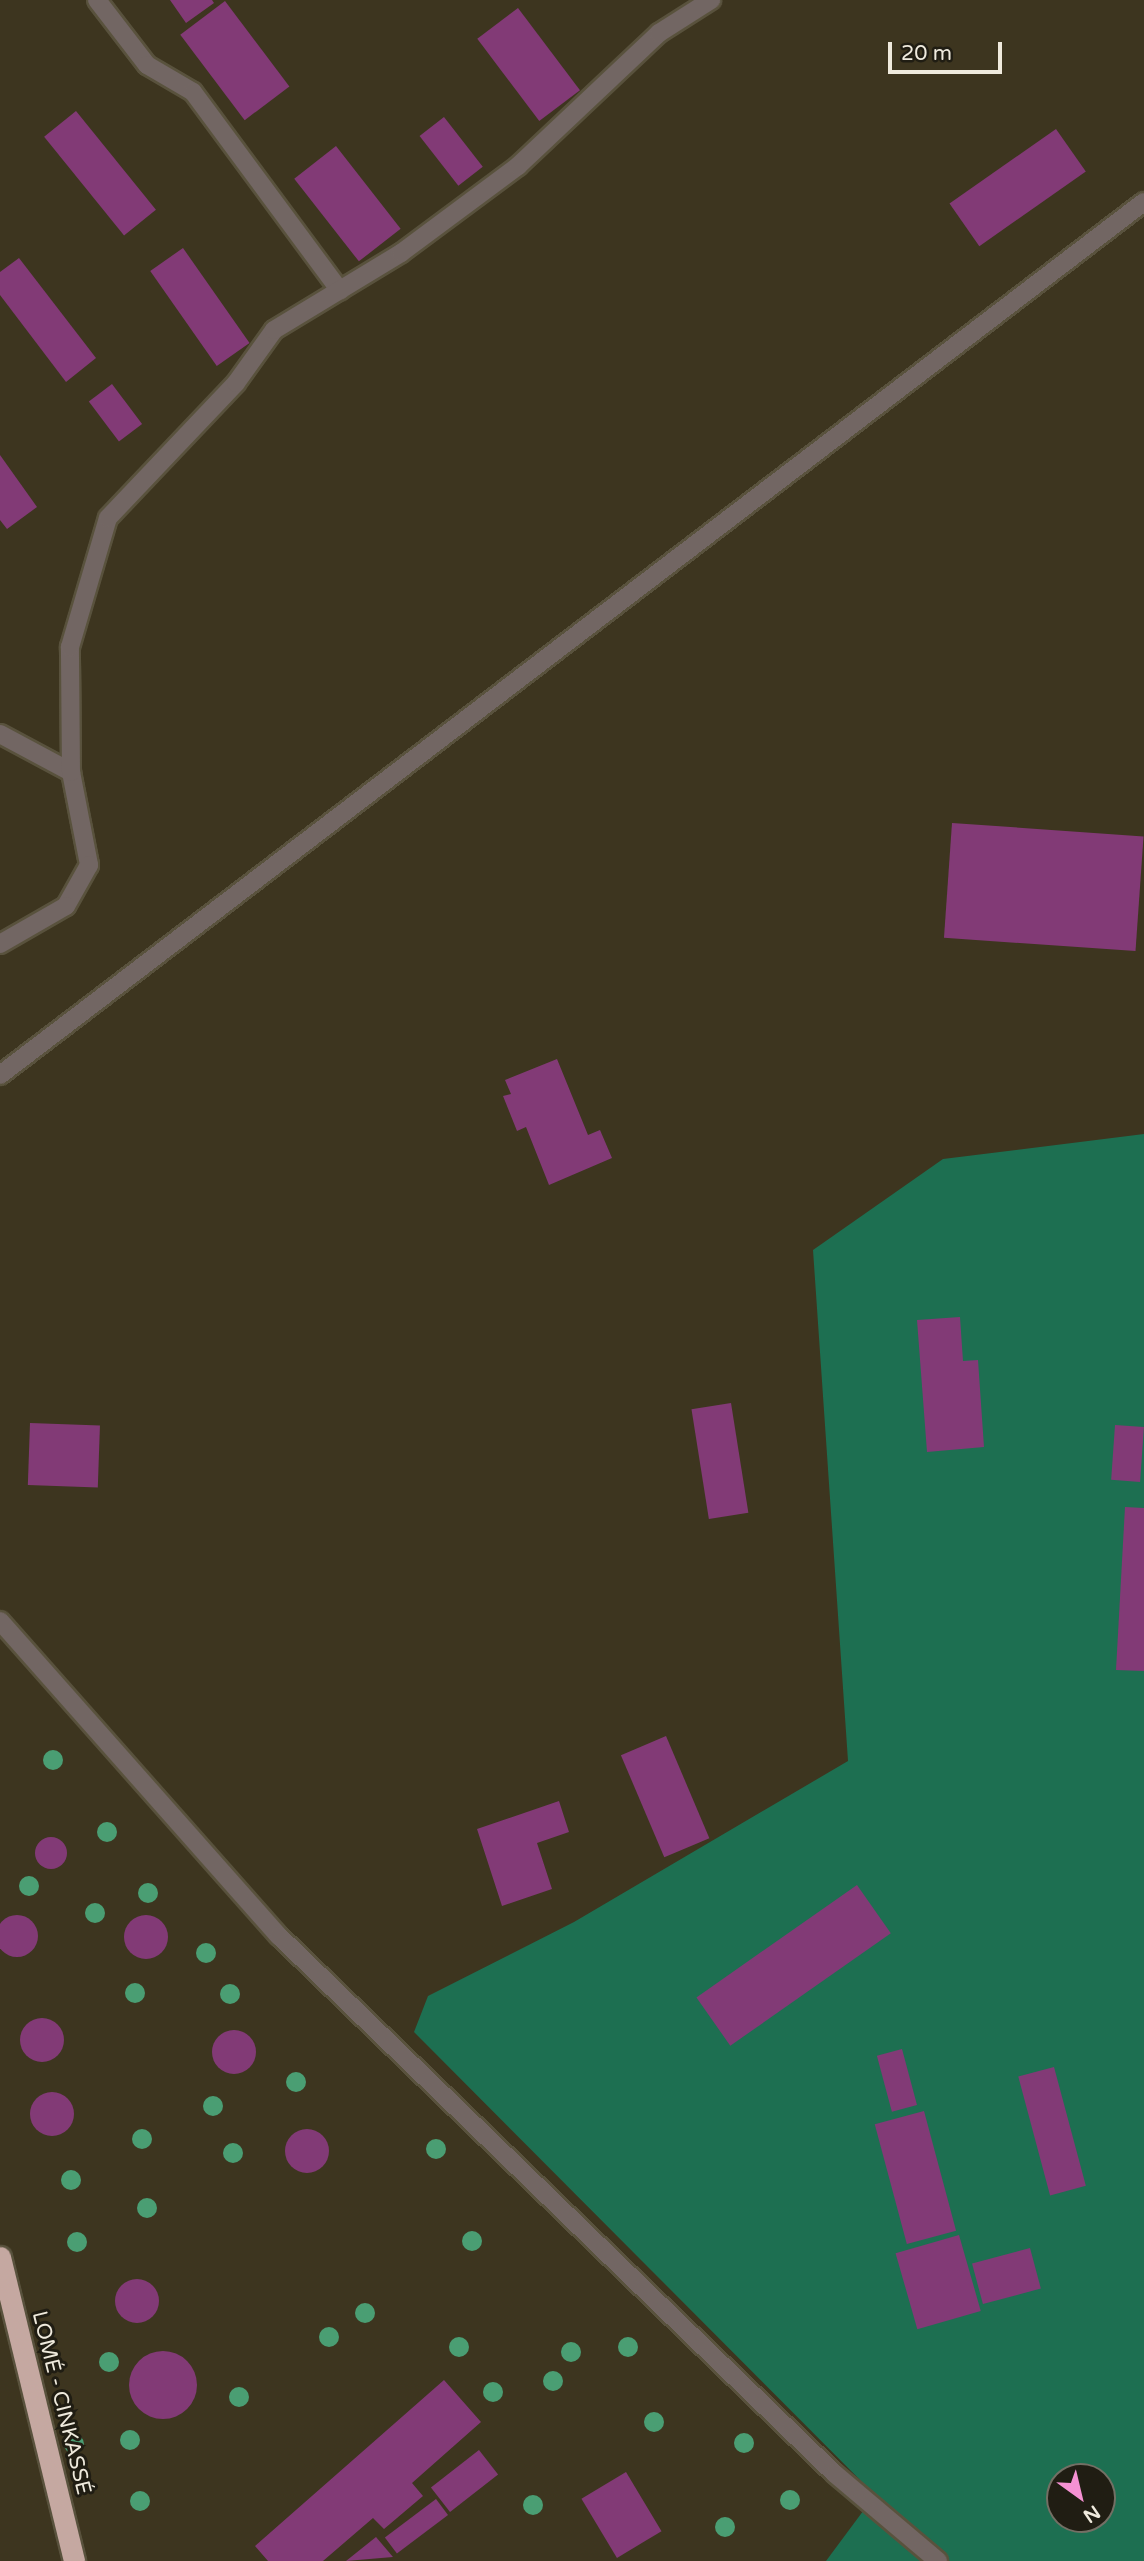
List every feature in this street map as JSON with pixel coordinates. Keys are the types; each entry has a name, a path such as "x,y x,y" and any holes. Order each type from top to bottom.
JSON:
{"highway":[{"name":"LOMÉ - CINKASSÉ","path":"0,2257 74,2561"}],"street":[{"path":"97,0 146,65 193,92 340,291"},
{"path":"0,944 66,906 89,865 71,772 70,647 108,518 236,383 274,331 340,291 518,166 659,33 711,0"},
{"path":"0,1075 1144,202"},
{"path":"0,734 71,772"},
{"path":"0,1621 279,1936 825,2465 938,2561"}],"green space":[{"path":"1144,1134 1144,2561 826,2561 875,2495 414,2032 428,1996 574,1922 848,1761 813,1250 943,1159"}],"building":[{"path":"170,0 212,0 214,3 186,23"},
{"path":"225,1 289,86 245,120 180,35"},
{"path":"518,8 580,90 539,121 477,39"},
{"path":"76,111 156,210 124,235 44,137"},
{"path":"444,117 483,167 458,186 420,136"},
{"path":"1056,129 1086,172 979,246 950,204"},
{"path":"336,146 401,229 359,261 294,179"},
{"path":"183,248 250,343 217,366 150,271"},
{"path":"19,258 96,358 66,382 0,295 0,272"},
{"path":"112,384 142,424 119,441 89,401"},
{"path":"0,455 37,507 7,529 0,520"},
{"path":"952,823 1144,836 1136,951 944,938"},
{"path":"557,1059 588,1135 600,1130 612,1158 549,1185 526,1127 517,1131 503,1096 511,1094 505,1080"},
{"path":"960,1317 963,1361 978,1360 984,1447 927,1452 917,1320"},
{"path":"731,1403 748,1513 709,1519 691,1409"},
{"path":"30,1423 100,1425 98,1487 28,1485"},
{"path":"1115,1425 1144,1427 1140,1482 1111,1480"},
{"path":"1125,1507 1144,1508 1144,1671 1116,1670"},
{"path":"666,1736 709,1838 664,1857 621,1755"},
{"path":"559,1801 569,1832 537,1843 552,1889 502,1906 477,1829"},
{"path":"51,1837 63,1841 67,1853 63,1865 51,1869 39,1865 35,1853 39,1841"},
{"path":"857,1885 891,1933 730,2046 696,1997"},
{"path":"17,1915 32,1921 38,1936 32,1951 17,1957 2,1951 -4,1936 2,1921"},
{"path":"146,1915 161,1922 168,1937 161,1952 146,1959 131,1952 124,1937 131,1922"},
{"path":"42,2018 57,2025 64,2040 57,2055 42,2062 27,2055 20,2040 27,2025"},
{"path":"234,2030 249,2037 256,2052 249,2067 234,2074 219,2067 212,2052 219,2037"},
{"path":"902,2049 917,2105 892,2112 877,2056"},
{"path":"1054,2067 1086,2186 1050,2195 1018,2077"},
{"path":"52,2092 67,2099 74,2114 67,2129 52,2136 37,2129 30,2114 37,2099"},
{"path":"924,2111 956,2231 907,2244 875,2124"},
{"path":"307,2129 322,2136 329,2151 322,2166 307,2173 292,2166 285,2151 292,2136"},
{"path":"959,2235 981,2311 917,2329 896,2253"},
{"path":"1030,2248 1041,2289 983,2304 972,2264"},
{"path":"137,2279 152,2286 159,2301 152,2316 137,2323 122,2316 115,2301 122,2286"},
{"path":"163,2351 176,2354 187,2361 194,2372 197,2385 194,2398 187,2409 176,2416 163,2419 150,2416 139,2409 132,2398 129,2385 132,2372 139,2361 150,2354"},
{"path":"444,2380 481,2422 412,2483 423,2496 384,2529 373,2518 323,2561 268,2561 255,2546"},
{"path":"479,2450 498,2474 450,2512 431,2488"},
{"path":"626,2472 662,2531 617,2558 581,2499"},
{"path":"436,2499 448,2515 397,2553 385,2538"},
{"path":"376,2537 393,2557 346,2561"}]}
